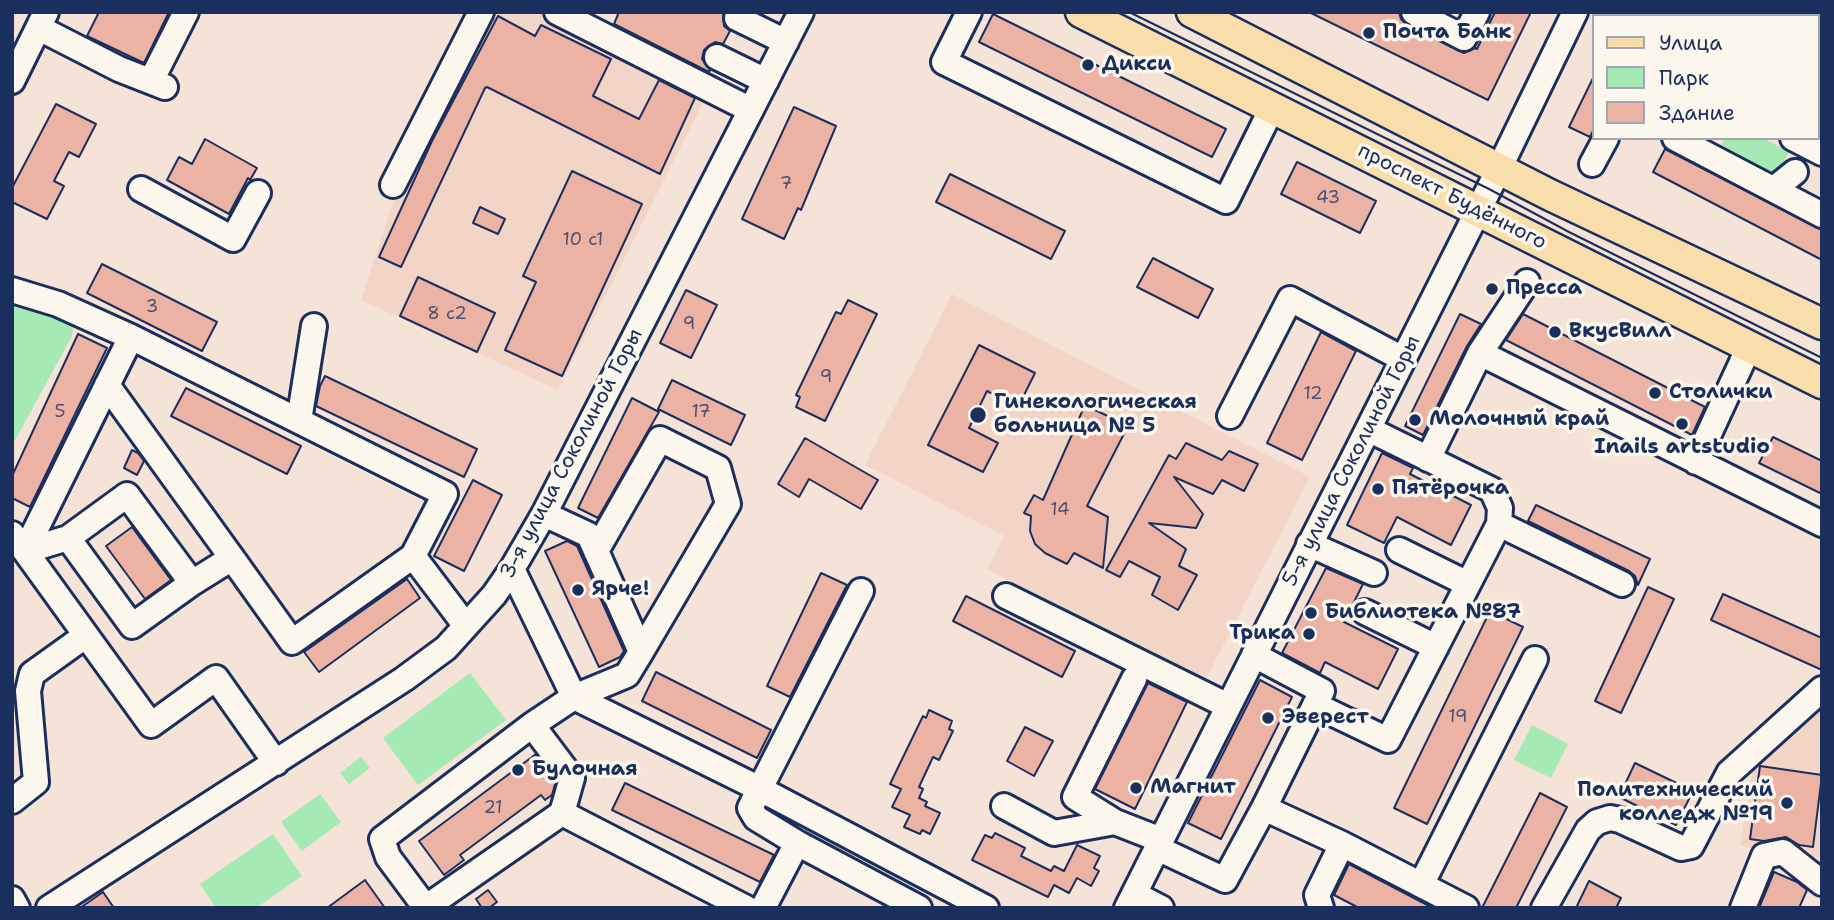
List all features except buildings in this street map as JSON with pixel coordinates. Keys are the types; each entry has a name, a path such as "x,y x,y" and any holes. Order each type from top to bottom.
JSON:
{"main road":[{"name":"проспект Будённого","path":"1081,12 1822,383"},
{"path":"1192,12 1499,169 1822,324"}],"street":[{"path":"12,81 42,20 119,69 158,84 186,12"},
{"path":"393,185 481,12"},
{"path":"558,12 751,110"},
{"name":"3-я улица Соколиной Горы","path":"49,908 404,679 446,648 494,595 544,514 801,12"},
{"path":"969,12 944,62 1226,201 1272,108"},
{"path":"1414,12 1464,38 1477,12"},
{"name":"5-я улица Соколиной Горы","path":"1130,901 1499,169 1575,12"},
{"path":"737,18 786,42"},
{"path":"717,57 766,81"},
{"path":"1592,164 1605,140"},
{"path":"1679,140 1822,215"},
{"path":"1797,140 1822,153"},
{"path":"1774,190 1795,172"},
{"path":"141,189 233,239 258,193"},
{"path":"1428,458 1479,353 1527,282"},
{"path":"12,290 58,304 131,337 445,494 413,556 292,642 107,385"},
{"path":"1230,416 1290,299 1403,359"},
{"path":"299,421 314,326"},
{"path":"19,543 131,337"},
{"path":"1696,462 1749,347"},
{"path":"1479,353 1822,524"},
{"path":"1315,705 1388,740 1499,524 1500,508 1492,490 1368,429"},
{"path":"532,725 572,778 562,813 426,908 388,857 382,839 532,725 574,696 627,675 728,504 718,468 660,439 596,551"},
{"path":"19,543 68,538 127,495 192,583"},
{"path":"544,514 589,535 641,652"},
{"path":"1499,524 1622,584"},
{"path":"68,538 132,626 232,558"},
{"path":"19,543 151,725 216,678 276,763"},
{"path":"1310,544 1374,573"},
{"path":"1399,550 1468,584"},
{"path":"413,556 466,626"},
{"path":"512,569 574,696 760,789 986,908"},
{"path":"861,591 750,808 756,818 879,899 919,908"},
{"path":"1006,596 1228,706"},
{"path":"1365,612 1436,647"},
{"path":"12,801 36,782 28,691 32,674 85,636"},
{"path":"1134,680 1075,797 1115,822 1225,880 1322,691 1254,655"},
{"path":"1421,885 1535,659"},
{"path":"1545,908 1588,830 1597,822 1610,818 1620,820 1681,848 1691,846 1729,774 1822,689"},
{"path":"1004,806 1054,833 1115,822"},
{"path":"1264,808 1342,844 1466,908"},
{"path":"562,813 746,908"},
{"path":"763,908 797,843"},
{"path":"1321,908 1317,895 1342,844"},
{"path":"1743,908 1765,856 1783,852 1822,883"},
{"path":"12,899 14,908"},
{"path":"1130,901 1161,908"}],"shaded area":[{"path":"488,12 540,12 707,95 558,390 361,300 395,196"},
{"path":"952,294 1310,477 1205,681 987,569 1004,536 865,465"},
{"name":"Политехнический колледж №19","path":"1822,693 1822,858 1740,846 1755,754"}],"green space":[{"path":"1724,140 1767,140 1789,152 1776,176 1720,147"},
{"path":"12,302 70,320 73,327 72,336 12,446"},
{"path":"470,673 506,720 418,785 383,738"},
{"path":"1532,725 1568,744 1551,778 1514,760"},
{"path":"361,757 370,768 349,784 340,773"},
{"path":"320,794 341,822 302,851 281,822"},
{"path":"273,834 302,876 256,908 216,908 200,884"}],"tram line":[{"path":"1129,12 1489,189 1569,232 1822,358"}],"place":[{"name":"Почта Банк","path":"1369,33"},
{"name":"Дикси","path":"1088,65"},
{"name":"Пресса","path":"1492,289"},
{"name":"ВкусВилл","path":"1555,332"},
{"name":"Столички","path":"1655,393"},
{"name":"Гинекологическая больница № 5","path":"978,415"},
{"name":"Молочный край","path":"1415,420"},
{"name":"Inails artstudio","path":"1682,424"},
{"name":"Пятёрочка","path":"1378,489"},
{"name":"Ярче!","path":"578,590"},
{"name":"Библиотека №87","path":"1311,613"},
{"name":"Трика","path":"1309,634"},
{"name":"Эверест","path":"1268,718"},
{"name":"Булочная","path":"518,770"},
{"name":"Магнит","path":"1136,788"},
{"name":"Политехнический колледж №19","path":"1787,803"}]}
